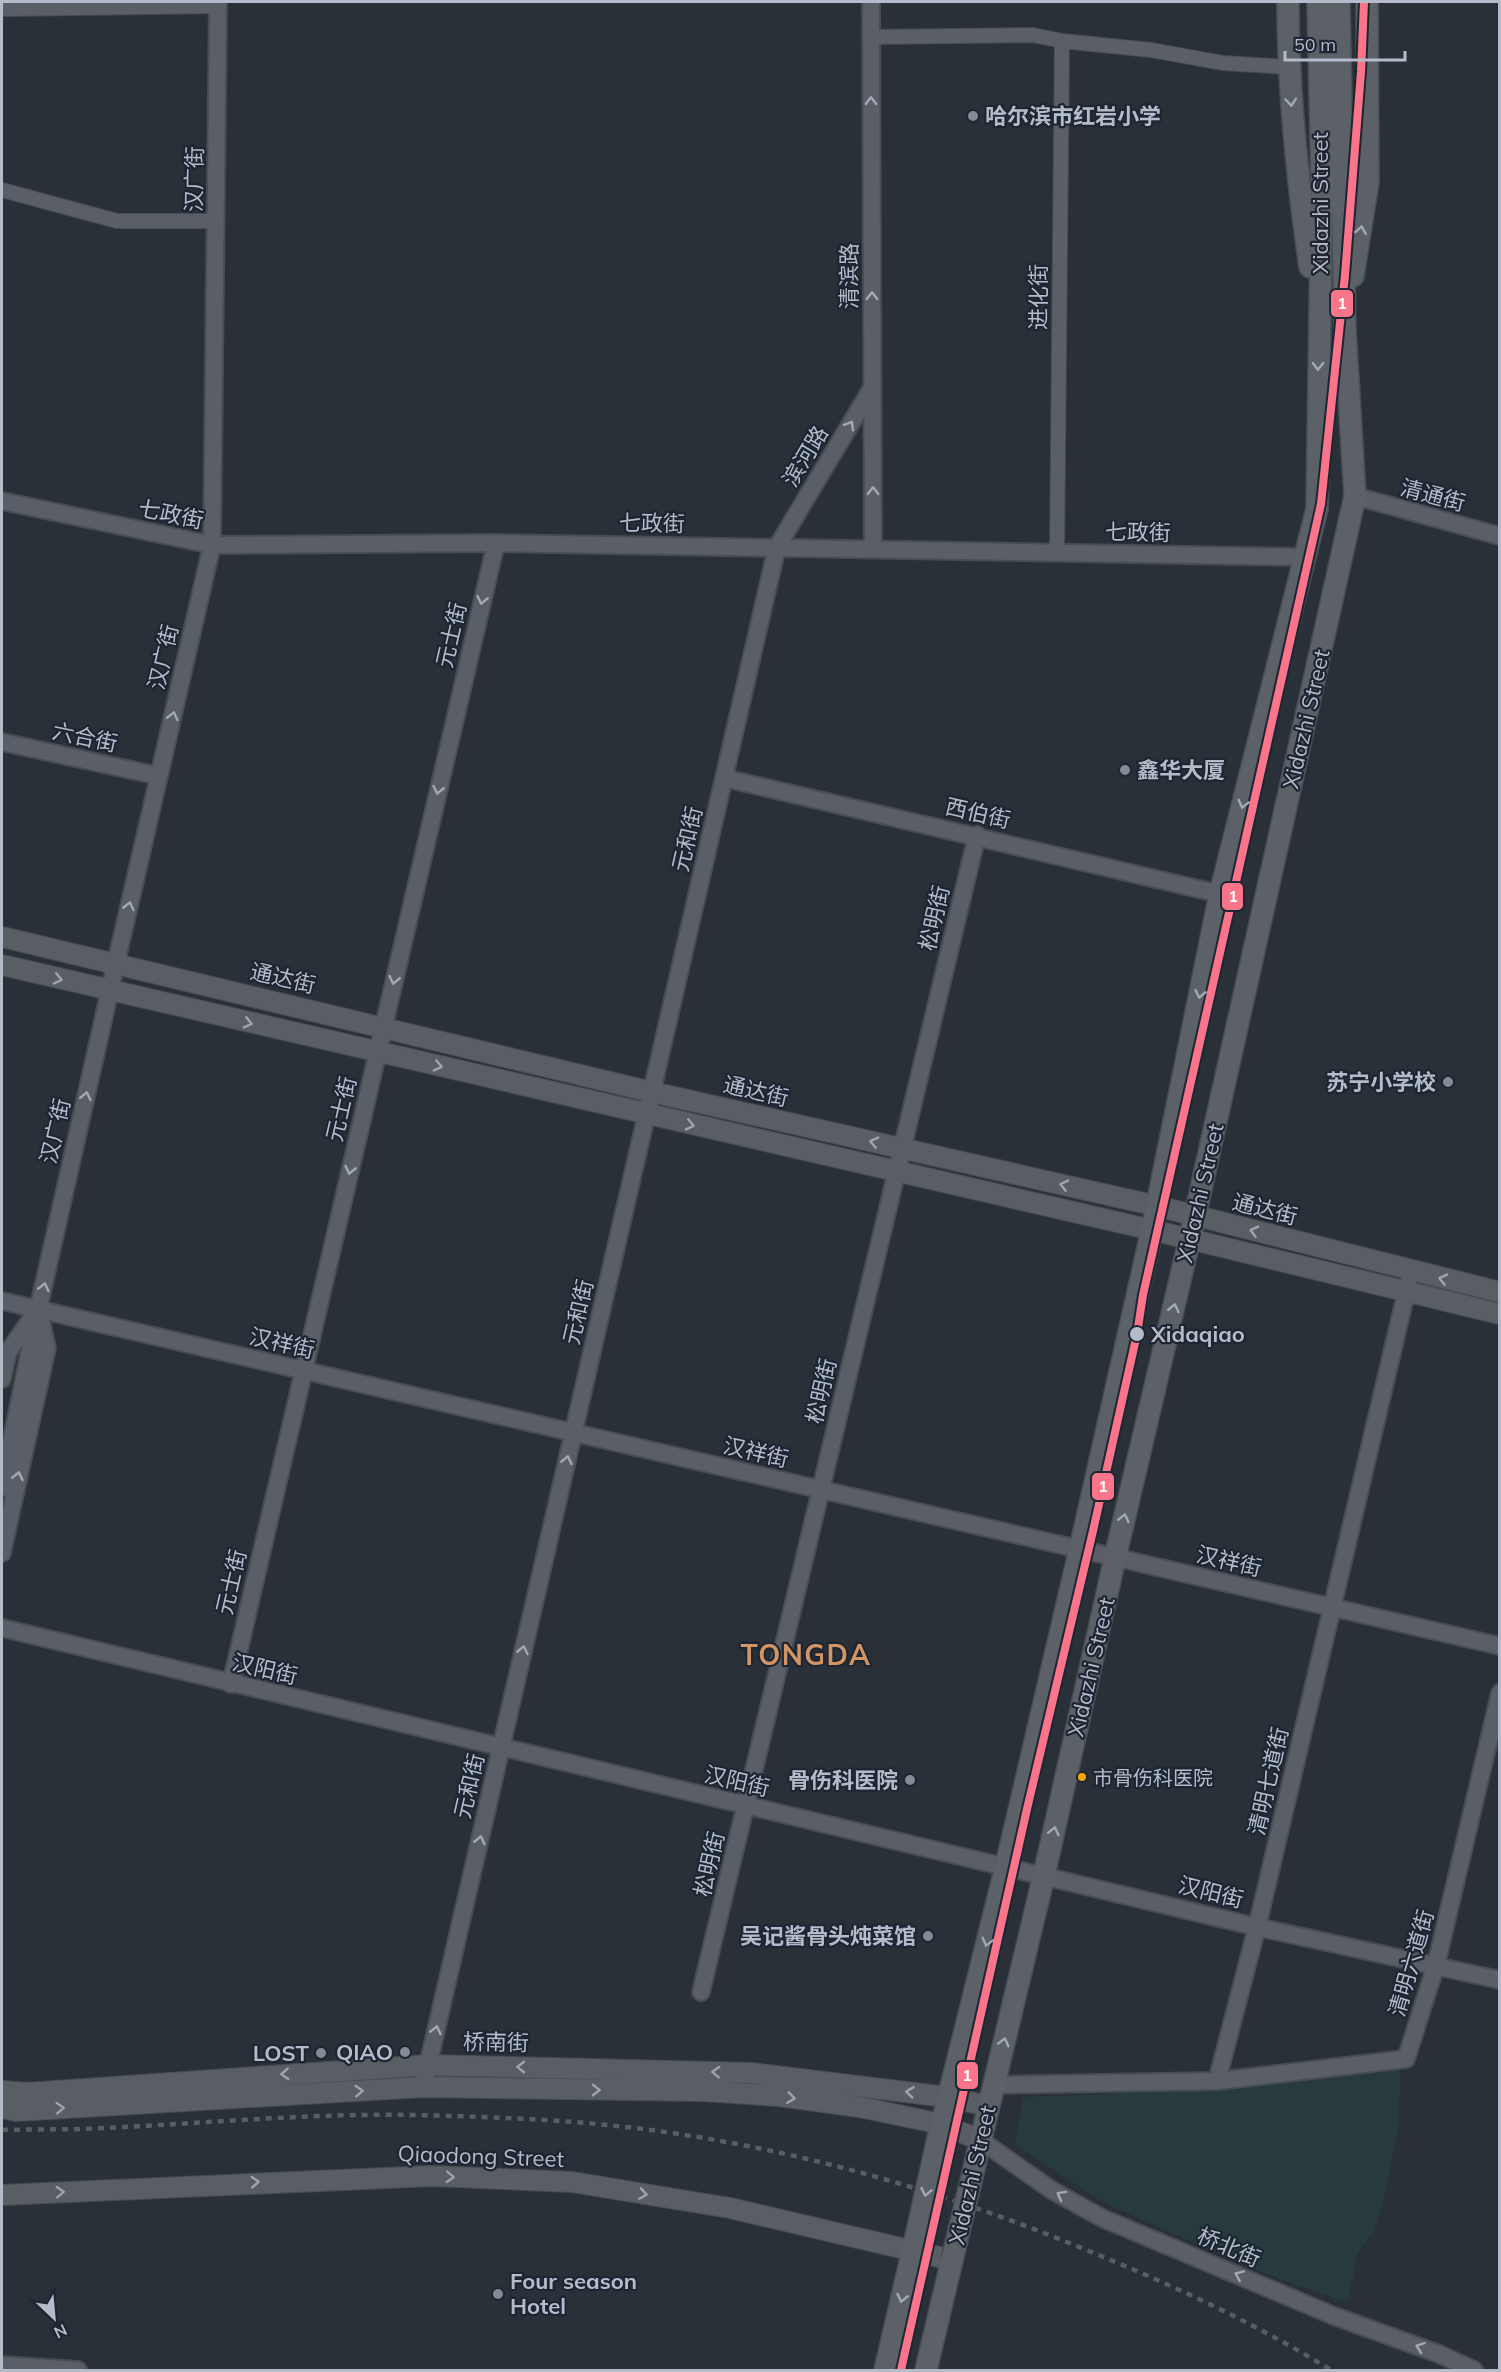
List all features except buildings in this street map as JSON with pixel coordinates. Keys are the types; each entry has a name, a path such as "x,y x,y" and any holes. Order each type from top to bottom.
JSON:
{"main road":[{"path":"1288,2 1288,67 1298,181 1319,330"},
{"name":"Xidazhi Street","path":"926,2370 1044,1875 1115,1558 1196,1216 1355,496 1345,330 1318,2"},
{"name":"Xidazhi Street","path":"885,2370 947,2097 1006,1866 1080,1550 1152,1230 1220,894 1317,509 1319,330 1332,182 1339,2"},
{"path":"1345,330 1368,182 1367,2"},
{"name":"通达街","path":"2,937 384,1026 652,1092 1156,1206 1411,1272 1500,1292"},
{"name":"通达街","path":"2,965 1152,1230 1500,1314"},
{"name":"桥南街","path":"2,2091 27,2093 428,2065 751,2073 947,2097 988,2106"},
{"name":"桥南街","path":"2,2109 16,2111 423,2087 704,2091 860,2107 978,2150"},
{"name":"Qiaodong Street","path":"2,2195 432,2176 572,2182 730,2208 914,2246 952,2260"}],"street":[{"name":"清滨路","path":"871,2 873,549"},
{"path":"2,9 218,4"},
{"name":"汉广街","path":"2,1488 38,1310 212,545 218,4"},
{"path":"871,37 1033,35 1062,41 1151,50 1223,63 1288,67"},
{"name":"进化街","path":"1057,553 1062,41"},
{"path":"2,190 117,221 216,221"},
{"name":"滨河路","path":"777,548 872,388"},
{"name":"清通街","path":"1355,496 1500,536"},
{"name":"七政街","path":"2,501 212,545 496,543 1306,557"},
{"name":"元士街","path":"231,1684 496,543"},
{"name":"元和街","path":"423,2087 777,548"},
{"name":"六合街","path":"2,742 159,776"},
{"name":"西伯街","path":"724,778 976,835 1220,894"},
{"name":"松明街","path":"701,1992 976,835"},
{"name":"清明七道街","path":"1217,2081 1257,1927 1411,1272"},
{"name":"汉祥街","path":"2,1301 1500,1646"},
{"name":"汉广街","path":"2,1379 8,1352 38,1310"},
{"name":"汉广街","path":"2,1437 38,1310"},
{"name":"汉广街","path":"2,1553 47,1348 38,1310"},
{"name":"汉阳街","path":"2,1628 1257,1927 1500,1980"},
{"name":"清明六道街","path":"1217,2081 1406,2059 1436,1965 1500,1693"},
{"path":"993,2085 1217,2081"},
{"name":"桥北街","path":"978,2150 1102,2217 1324,2311 1440,2354 1473,2370"},
{"path":"2,2365 78,2370"}],"green space":[{"path":"1401,2067 1398,2129 1383,2203 1373,2232 1358,2253 1347,2303 1251,2268 1101,2201 1015,2144 1023,2097 1218,2089"}],"railway":[{"path":"2,2130 92,2129 339,2115 416,2115 572,2122 634,2128 720,2141 884,2179 991,2213 1186,2293 1274,2337 1331,2370"}],"transit line":[{"name":"1","path":"901,2370 1027,1809 1093,1531 1137,1334 1143,1295 1321,504 1345,275 1361,72 1364,2"}],"place":[{"name":"哈尔滨市红岩小学","path":"973,116"},
{"name":"鑫华大厦","path":"1125,770"},
{"name":"苏宁小学校","path":"1448,1082"},
{"name":"Xidaqiao","path":"1137,1334"},
{"name":"市骨伤科医院","path":"1082,1777"},
{"name":"骨伤科医院","path":"910,1780"},
{"name":"吴记酱骨头炖菜馆","path":"928,1936"},
{"name":"QIAO","path":"405,2052"},
{"name":"LOST","path":"321,2053"},
{"name":"Four season Hotel","path":"498,2294"}],"district":[{"name":"TONGDA","path":"806,1655"}]}
